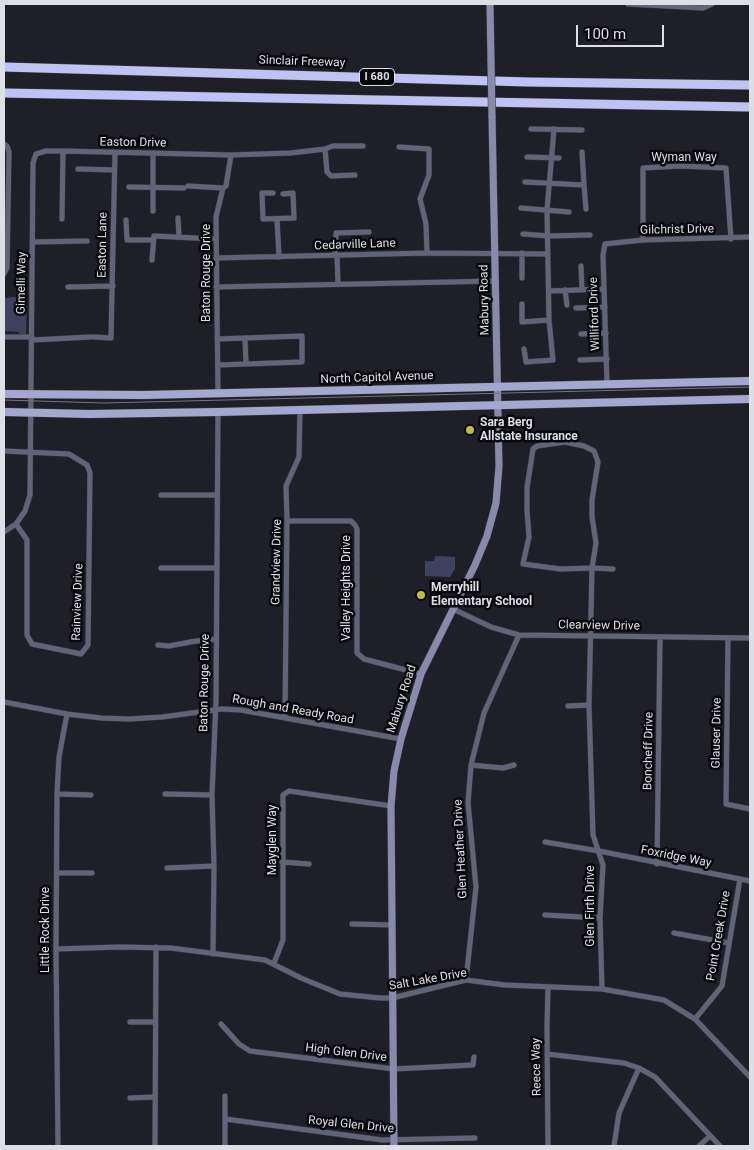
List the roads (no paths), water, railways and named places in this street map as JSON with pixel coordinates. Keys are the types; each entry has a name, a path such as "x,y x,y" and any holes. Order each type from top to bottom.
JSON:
{"highway":[{"name":"Sinclair Freeway","path":"4,67 528,82 750,85"},
{"name":"I 680","path":"4,93 750,107"}],"main road":[{"name":"Mabury Road","path":"394,1143 391,806 394,772 400,739 421,674 475,565 496,503 499,466 490,4"},
{"name":"North Capitol Avenue","path":"4,394 144,396 750,380"},
{"path":"4,412 218,412 750,399"}],"street":[{"path":"628,4 690,5 703,8 712,4"},
{"path":"531,129 582,130"},
{"path":"524,349 526,362 552,360 549,320 549,236 547,210 554,130"},
{"path":"4,144 9,152 7,268 4,274"},
{"name":"Easton Drive","path":"36,154 46,151 63,151 231,155 292,153 326,149 333,146 363,146"},
{"path":"399,147 430,149 429,175 420,199 426,224 427,253"},
{"path":"326,149 327,172 331,176 355,175"},
{"path":"62,219 63,151"},
{"name":"Easton Lane","path":"32,339 111,338 115,152"},
{"path":"582,152 586,209"},
{"path":"153,153 153,210"},
{"name":"Gimelli Way","path":"16,524 26,511 30,495 33,163 36,154"},
{"name":"Baton Rouge Drive","path":"218,394 216,217 223,188 226,186 231,155"},
{"path":"527,157 559,158"},
{"name":"Wyman Way","path":"643,240 642,168 680,166 726,168 731,239"},
{"path":"78,169 114,170"},
{"path":"525,182 584,185"},
{"path":"129,187 223,188"},
{"path":"272,193 262,193 263,219 294,218 293,193 283,194"},
{"path":"521,208 569,212"},
{"path":"178,218 179,237"},
{"path":"277,219 279,257"},
{"path":"126,220 127,240 153,240"},
{"path":"338,284 336,233 369,232"},
{"path":"523,234 549,236 590,235"},
{"path":"152,260 154,236 216,239"},
{"name":"Gilchrist Drive","path":"605,244 643,240 750,238"},
{"path":"33,242 87,241"},
{"name":"Williford Drive","path":"605,244 603,255 607,384"},
{"name":"Cedarville Lane","path":"216,258 427,253 548,254"},
{"path":"522,253 522,278"},
{"path":"581,266 582,290"},
{"path":"216,287 496,281"},
{"path":"68,287 113,286"},
{"path":"550,291 604,289"},
{"path":"565,290 567,305"},
{"path":"522,304 522,322 549,320"},
{"path":"576,308 605,307"},
{"path":"581,334 606,333"},
{"path":"217,339 302,336 302,362 218,365"},
{"path":"4,337 32,339"},
{"path":"245,338 246,364"},
{"path":"580,360 607,359"},
{"name":"Grandview Drive","path":"285,718 286,486 299,457 300,410"},
{"name":"Baton Rouge Drive","path":"212,954 214,866 212,795 215,710 218,412"},
{"name":"Glen Firth Drive","path":"592,568 561,569 523,564 530,537 526,510 527,488 533,448 537,446 552,442 575,443 590,447 597,457 592,500 592,517 596,542 592,568 590,705 593,836 603,865 600,918 602,989"},
{"path":"4,451 30,452"},
{"name":"Rainview Drive","path":"16,524 27,540 27,635 32,644 80,654 88,645 90,473 87,465 69,454 30,452"},
{"path":"161,494 217,495"},
{"name":"Valley Heights Drive","path":"287,521 351,521 355,525 357,529 357,653 364,659 421,674"},
{"path":"4,532 16,524"},
{"path":"161,568 216,568"},
{"path":"592,568 612,569"},
{"name":"Clearview Drive","path":"453,609 492,627 519,635 750,638"},
{"name":"Glen Heather Drive","path":"466,980 476,888 468,803 471,765 484,713 519,635"},
{"name":"Boncheff Drive","path":"657,864 660,638"},
{"name":"Glauser Drive","path":"728,638 726,804 750,809"},
{"path":"158,645 169,646 216,639"},
{"name":"Rough and Ready Road","path":"4,702 67,714 129,719 215,710 241,710 400,739"},
{"path":"568,706 590,705"},
{"name":"Little Rock Drive","path":"58,1146 56,794 59,758 67,714"},
{"path":"471,765 503,768 514,764"},
{"name":"Mayglen Way","path":"274,963 283,940 283,795 289,791 391,806"},
{"path":"56,794 91,795"},
{"path":"165,794 212,795"},
{"name":"Foxridge Way","path":"545,842 750,881"},
{"path":"282,862 309,864"},
{"path":"167,868 214,866"},
{"path":"57,873 92,873"},
{"name":"Point Creek Drive","path":"696,1019 722,986 740,879"},
{"path":"545,915 600,918"},
{"path":"352,924 392,926"},
{"path":"674,933 729,943"},
{"path":"155,1146 156,948"},
{"name":"Salt Lake Drive","path":"56,949 156,948 265,960 301,978 340,994 392,998 466,980 505,985 602,989 664,1000 696,1019 750,1077"},
{"name":"Reece Way","path":"548,987 548,1146"},
{"path":"130,1022 155,1022"},
{"name":"High Glen Drive","path":"221,1024 239,1044 250,1052 394,1069 473,1065 474,1057"},
{"path":"547,1054 624,1063 639,1068 655,1077 720,1146"},
{"path":"614,1146 619,1113 639,1068"},
{"path":"224,1096 226,1146"},
{"path":"130,1098 155,1097"},
{"name":"Royal Glen Drive","path":"225,1120 394,1143 412,1138 474,1138"},
{"path":"700,1146 710,1136"}],"tram line":[{"path":"4,400 104,403 750,387"}],"place":[{"name":"Sara Berg Allstate Insurance","path":"470,430"},
{"name":"Merryhill Elementary School","path":"421,595"}]}
